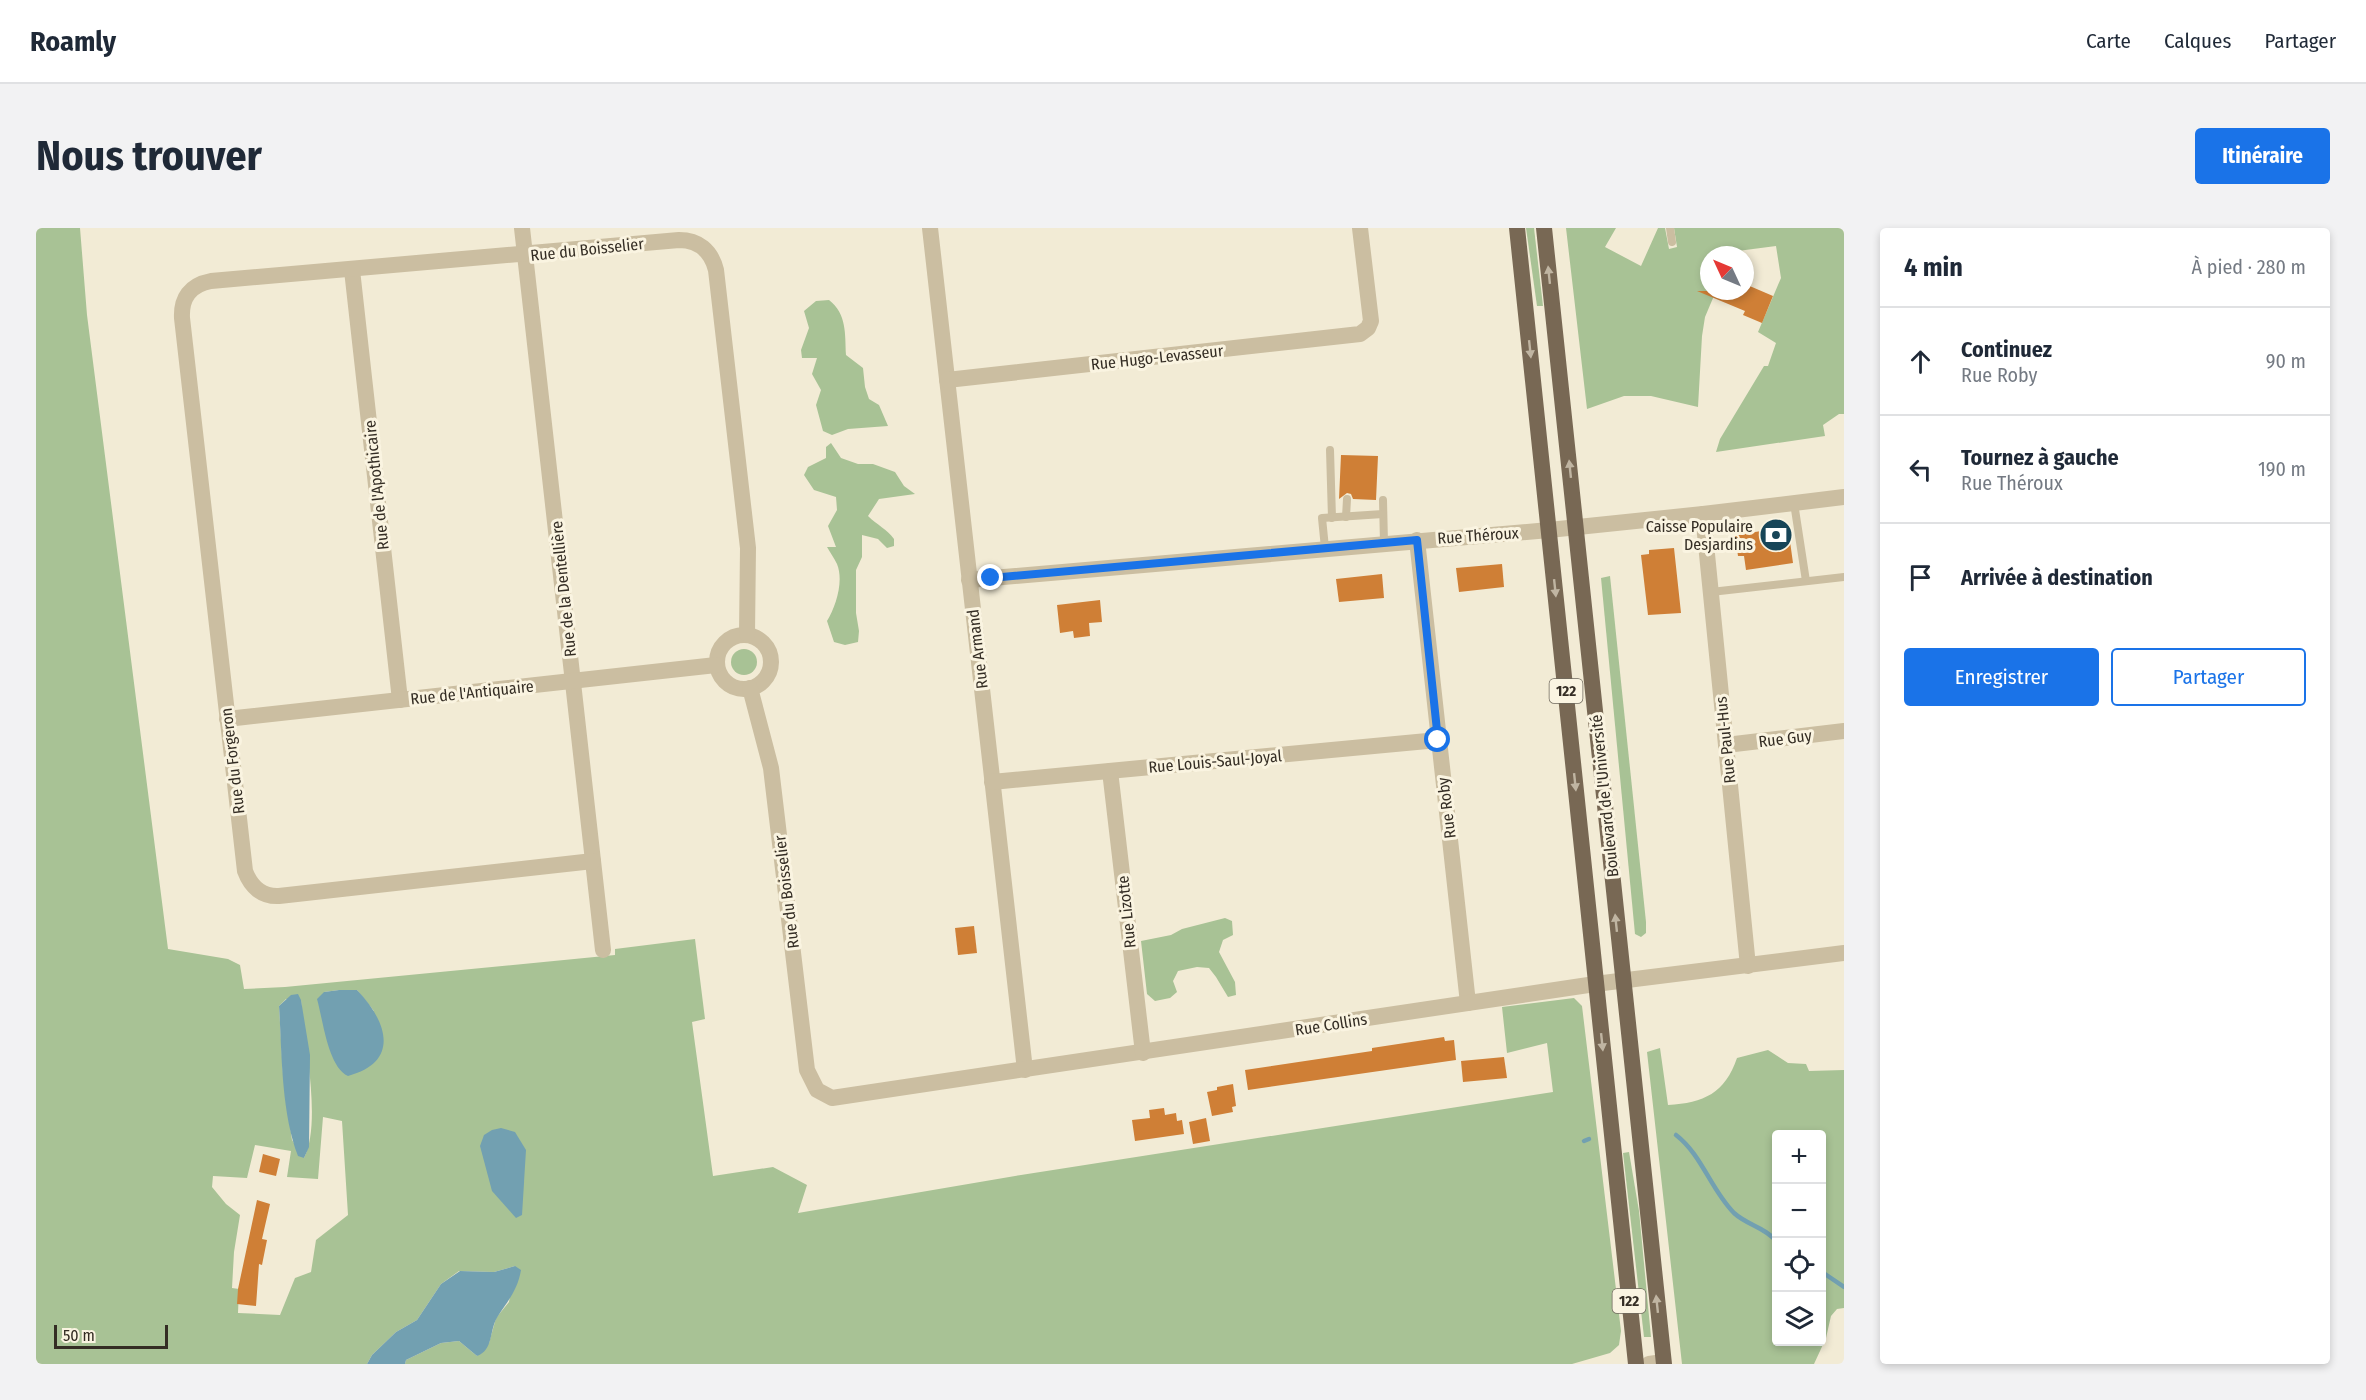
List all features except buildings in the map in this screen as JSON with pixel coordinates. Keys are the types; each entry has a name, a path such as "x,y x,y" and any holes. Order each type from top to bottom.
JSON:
{"main road":[{"name":"Boulevard de l'Université","path":"1517,228 1636,1364"},
{"name":"Boulevard de l'Université","path":"1544,228 1659,1363"}],"street":[{"name":"Rue de la Dentellière","path":"522,228 603,950"},
{"name":"Rue Armand","path":"930,228 1025,1070"},
{"name":"Rue Hugo-Levasseur","path":"947,380 1356,335 1366,331 1371,321 1360,228"},
{"name":"Rue du Boisselier","path":"189,291 199,284 211,281 688,240 702,246 714,261 748,548 747,634"},
{"name":"Rue de l'Apothicaire","path":"352,270 400,700"},
{"name":"Rue du Forgeron","path":"189,291 183,304 182,318 245,871 252,884 263,894 279,896 593,861"},
{"name":"Rue Théroux","path":"969,580 1549,530 1844,497"},
{"name":"Rue Paul-Hus","path":"1703,514 1748,966"},
{"name":"Rue Roby","path":"1417,540 1468,1003"},
{"path":"747,634 761,640 766,646 771,668 763,681 750,688 735,688 718,673 716,658 722,645 733,636 747,634"},
{"name":"Rue de l'Antiquaire","path":"227,719 716,665"},
{"name":"Rue du Boisselier","path":"750,688 771,768 807,1070 810,1081 821,1094"},
{"name":"Rue Guy","path":"1726,746 1844,731"},
{"name":"Rue Louis-Saul-Joyal","path":"992,782 1438,740"},
{"name":"Rue Lizotte","path":"1110,771 1143,1053"},
{"name":"Rue Collins","path":"821,1094 832,1098 844,1098 1596,984 1844,953"}],"lane":[{"path":"1670,228 1672,242"},
{"path":"1329,450 1332,518"},
{"path":"1346,517 1347,499"},
{"path":"1383,500 1384,543"},
{"path":"1794,503 1806,581"},
{"path":"1325,548 1322,518 1383,514"},
{"path":"1711,592 1844,577"}],"green space":[{"path":"36,228 80,228 87,315 168,949 228,959 240,965 244,989 615,955 615,949 695,939 705,1019 692,1022 713,1176 773,1167 807,1185 798,1213 1021,1175 1553,1092 1547,1043 1507,1053 1502,1007 1574,998 1582,1006 1621,1331 1619,1345 1610,1353 1572,1364 405,1364 406,1360 441,1343 459,1341 477,1356 489,1343 496,1318 509,1302 515,1266 494,1272 459,1271 441,1284 417,1320 396,1332 372,1355 367,1364 36,1364","holes":["357,990 374,1011 324,992","286,999 301,1000 312,1103 312,1124 304,1158 292,1140 283,1074 279,1006","323,1117 342,1121 348,1215 316,1240 311,1272 295,1278 280,1315 238,1313 239,1289 232,1288 234,1252 240,1215 226,1204 212,1187 213,1176 247,1178 255,1145 291,1151 287,1177 318,1179"]},
{"path":"1526,228 1534,228 1543,306 1537,306"},
{"path":"1566,228 1616,228 1605,247 1641,266 1658,228 1665,228 1669,249 1677,247 1674,228 1844,228 1844,414 1839,414 1823,425 1825,436 1716,452 1720,439 1764,366 1768,366 1776,343 1758,332 1781,278 1776,246 1754,249 1754,246 1700,246 1700,300 1712,300 1705,317 1702,336 1698,407 1651,396 1624,396 1587,409"},
{"path":"829,300 842,318 846,355 863,368 869,399 879,405 888,426 848,429 832,435 823,431 816,405 821,390 812,374 817,358 802,358 801,350 809,328 804,311 816,301"},
{"path":"831,443 841,458 858,464 873,464 895,472 904,486 915,494 879,499 868,516 894,539 894,546 887,548 878,539 862,535 862,557 856,570 858,642 845,645 834,642 827,621 836,601 840,578 837,564 827,547 836,547 828,526 837,510 836,497 814,490 804,475 808,467 826,458 826,447"},
{"path":"1610,576 1646,922 1646,933 1641,937 1635,934 1601,578"},
{"path":"744,649 753,653 757,662 753,671 744,675 735,671 731,662 735,653"},
{"path":"1225,918 1232,921 1233,935 1223,940 1219,952 1235,982 1236,995 1228,997 1209,968 1197,967 1178,971 1173,981 1177,992 1170,998 1155,1001 1147,994 1141,941 1171,935 1182,929"},
{"path":"1660,1048 1668,1105 1692,1102 1712,1094 1726,1080 1737,1058 1768,1050 1788,1063 1806,1064 1809,1071 1844,1070 1844,1308 1837,1309 1831,1316 1826,1338 1826,1130 1772,1130 1772,1346 1822,1346 1814,1364 1682,1364 1647,1052"},
{"path":"1629,1152 1639,1211 1651,1337 1644,1337 1623,1153"}],"water":[{"path":"357,990 376,1015 384,1039 382,1051 376,1061 365,1070 348,1076 341,1071 331,1053 317,999 324,992"},
{"path":"298,994 310,1055 309,1147 304,1158 298,1156 288,1121 283,1082 279,1006 291,995"},
{"path":"501,1128 515,1132 526,1150 522,1215 516,1218 492,1191 480,1146 484,1135"},
{"path":"515,1266 521,1270 518,1283 495,1321 489,1344 482,1353 477,1356 459,1341 441,1343 406,1360 405,1364 367,1364 372,1355 396,1332 417,1320 441,1284 460,1271 494,1272"}],"waterway":[{"path":"1676,1135 1693,1152 1719,1194 1734,1213 1773,1238"},
{"path":"1584,1141 1589,1139"},
{"path":"1826,1275 1844,1287"}],"place":[{"name":"Caisse Populaire Desjardins","path":"1776,535"}],"route":[{"path":"991,578 1417,540 1438,740"}]}
